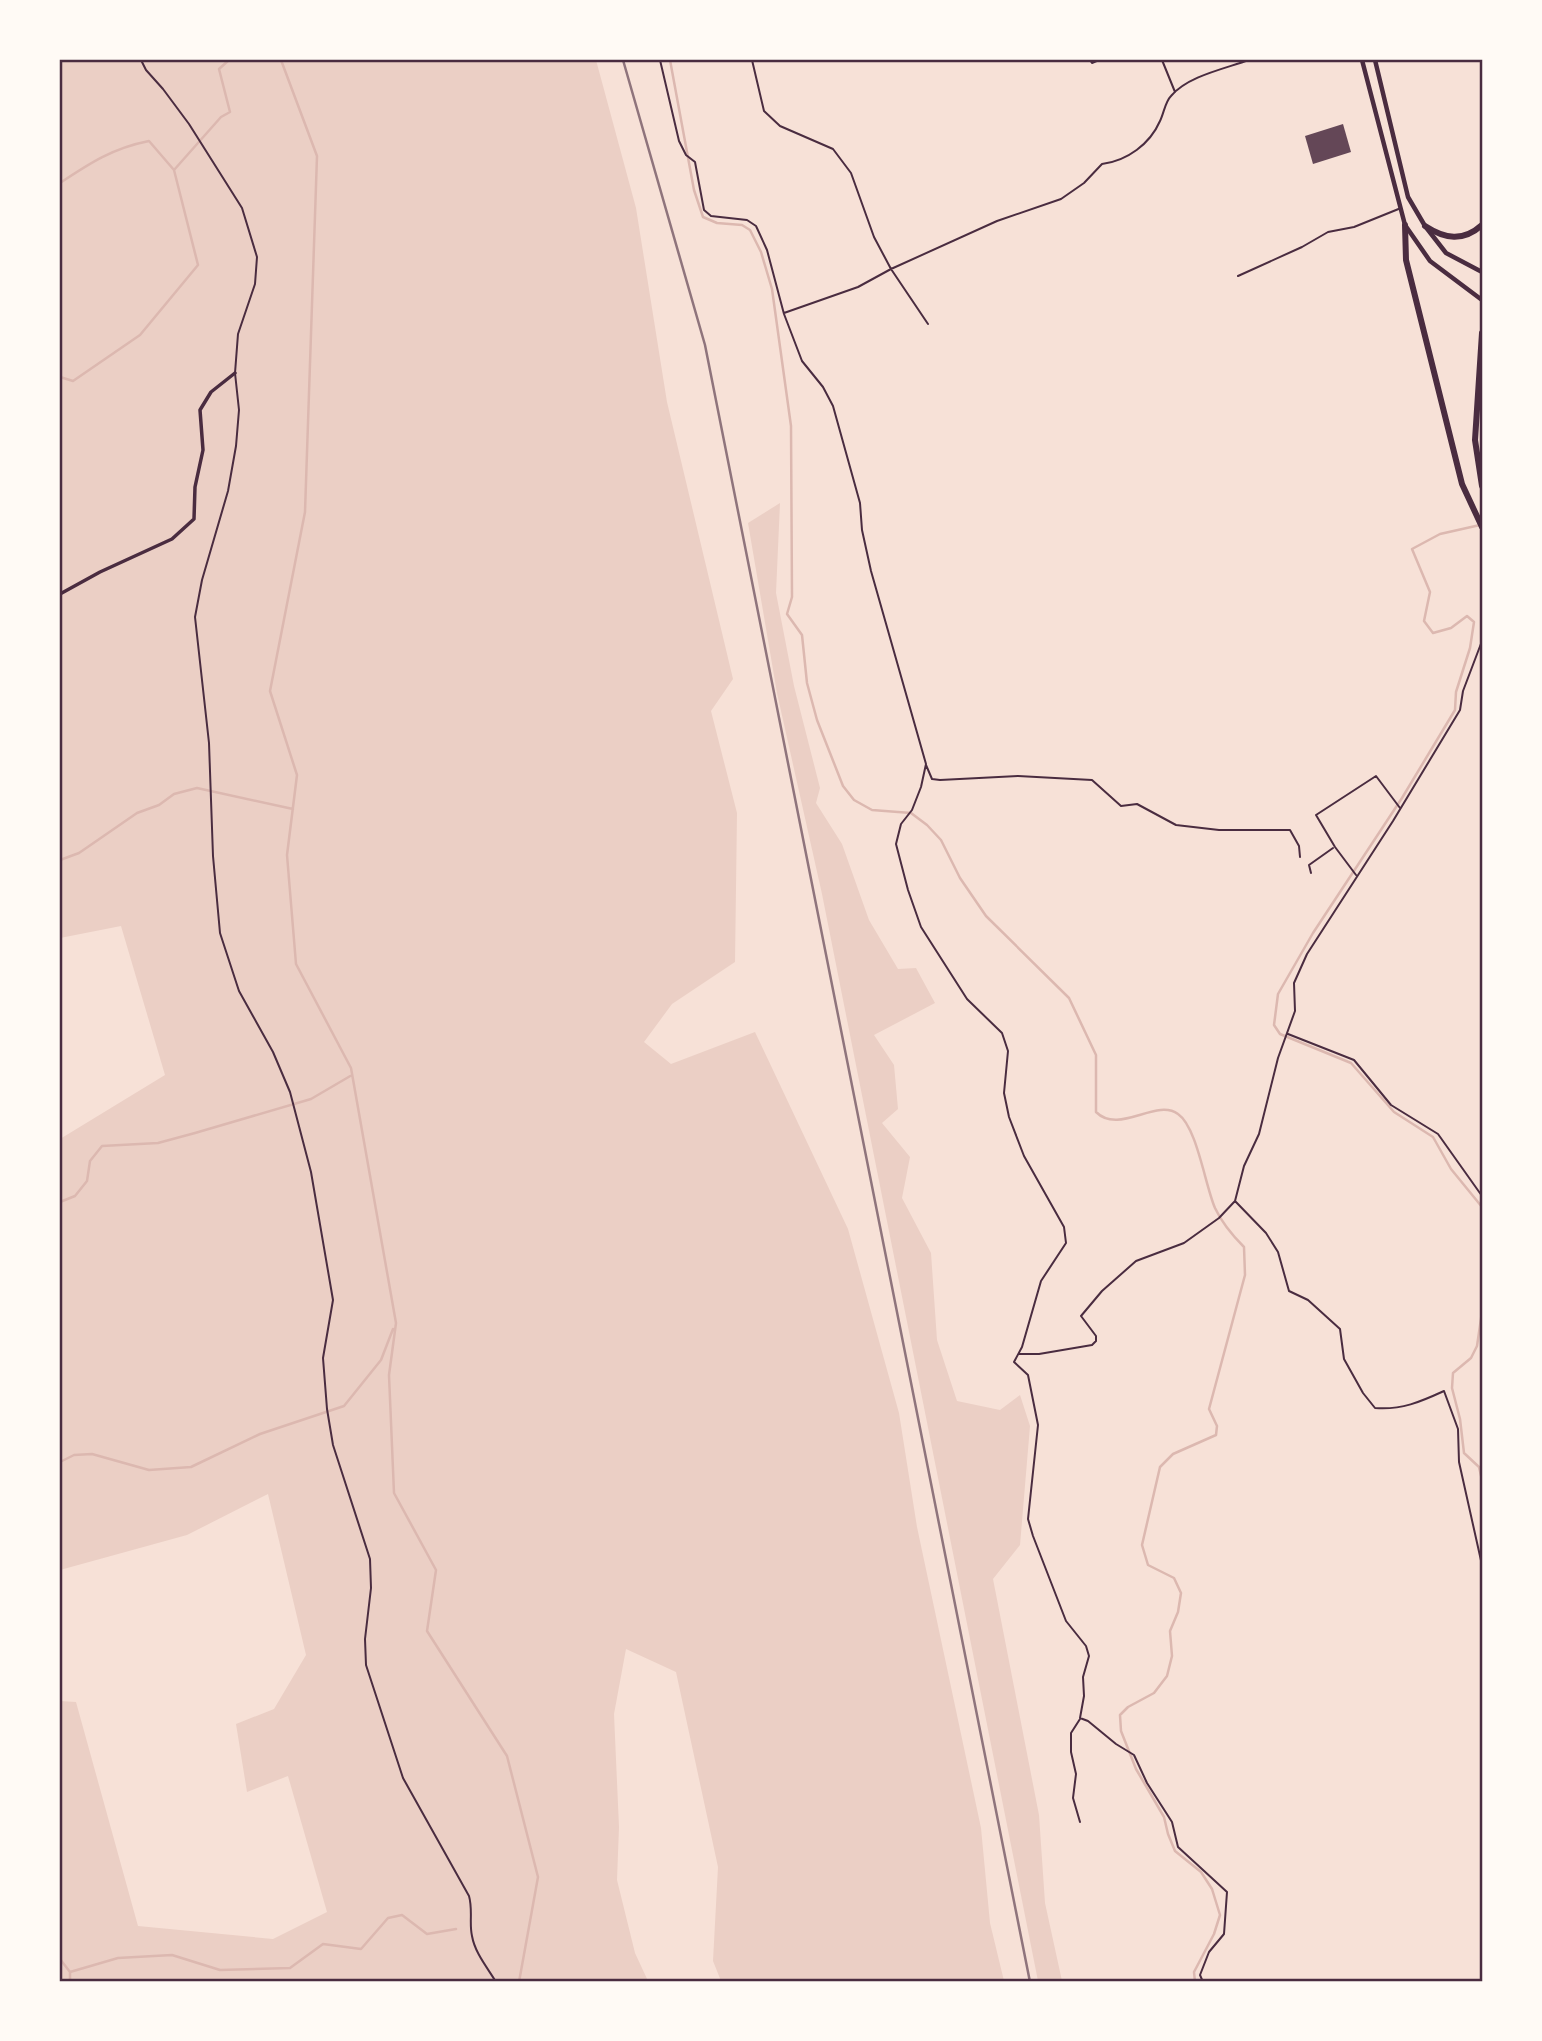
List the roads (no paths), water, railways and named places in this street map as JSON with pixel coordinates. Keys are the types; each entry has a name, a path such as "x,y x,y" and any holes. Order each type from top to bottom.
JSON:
{"main road":[{"path":"1405,225 1406,260 1462,484 1482,527"},
{"path":"1424,226 1445,237 1455,238 1467,235 1482,225"},
{"path":"1482,333 1475,440 1482,486"}],"street":[{"path":"1362,60 1405,225 1430,261 1482,300"},
{"path":"1375,60 1408,197 1424,226 1446,253 1482,272"},
{"path":"60,594 100,572 172,539 194,519 195,487 203,450 200,410 211,392 235,373"}],"lane":[{"path":"141,60 146,71 189,124 242,208 257,257 255,284 238,334 235,373 239,410 236,446 228,491 202,580 195,617 209,743 213,856 220,933 239,990 273,1052 290,1092 311,1171 333,1300 323,1358 327,1409 333,1444 370,1559 366,1665 403,1778 469,1896 471,1934 476,1950 496,1982"},
{"path":"660,60 679,141 686,155 695,162 704,210 711,216 747,220 756,226 767,250 784,314 802,361 823,387 833,406 860,503 862,530 871,571 932,779 1018,776 1092,780 1121,806 1137,804 1176,825 1219,830 1290,830 1300,857"},
{"path":"752,60 764,111 780,126 833,149 851,173 874,237 891,269 928,324"},
{"path":"1090,60 1092,63 1099,60"},
{"path":"1162,60 1175,93"},
{"path":"784,314 858,287 891,269 997,221 1061,199 1084,183 1102,164 1111,163 1142,148 1152,136 1171,95 1184,84 1249,60"},
{"path":"1238,276 1328,232 1354,228 1402,208"},
{"path":"1019,1353 1039,1354 1092,1345 1096,1336 1081,1316 1102,1291 1136,1261 1184,1242 1219,1218 1235,1201 1244,1167 1259,1134 1278,1058 1295,1011 1294,983 1307,954 1460,710 1462,691 1482,641"},
{"path":"926,764 921,787 912,810 901,824 896,844 908,890 921,927 967,999 1002,1033 1008,1051 1004,1093 1010,1116 1024,1156 1064,1227 1066,1243 1041,1282 1014,1362 1028,1375 1038,1425 1028,1519 1066,1621 1086,1646 1088,1656 1083,1677 1084,1696 1080,1718 1072,1733 1071,1743 1076,1774 1073,1798 1080,1822"},
{"path":"1357,876 1316,815 1376,776 1400,809"},
{"path":"1311,873 1309,866 1335,847"},
{"path":"1287,1034 1354,1060 1391,1105 1438,1134 1482,1196"},
{"path":"1235,1201 1266,1233 1278,1252 1289,1291 1322,1310 1340,1329 1344,1359 1363,1393 1375,1408 1394,1410 1444,1391 1458,1429 1459,1462 1482,1565"},
{"path":"1080,1718 1135,1755 1147,1783 1172,1822 1178,1847 1227,1892 1224,1934 1209,1952 1200,1975 1203,1982"}],"waterway":[{"path":"60,377 73,381 140,335 198,265 174,170 221,117 230,112 219,69 229,60"},
{"path":"281,60 317,156 305,512 270,691 297,775 287,855 296,964 351,1068 396,1323 389,1375 394,1493 436,1570 427,1631 507,1756 538,1877 519,1982"},
{"path":"670,60 694,190 703,217 717,223 742,225 750,230 761,252 772,289 791,426 792,597 787,614 802,635 807,683 817,720 843,786 854,800 872,810 911,813 941,840 960,878 986,916 1069,998 1096,1055 1096,1112 1115,1120 1159,1110 1178,1114 1185,1121 1195,1143 1215,1208 1244,1247 1245,1275 1209,1409 1217,1426 1216,1435 1173,1454 1160,1467 1142,1545 1148,1565 1174,1578 1181,1593 1178,1612 1170,1631 1172,1656 1167,1676 1154,1693 1128,1707 1120,1715 1121,1731 1136,1769 1164,1817 1175,1851 1201,1872 1212,1889 1220,1915 1214,1934 1194,1972 1195,1982"},
{"path":"60,183 102,157 149,141 174,170"},
{"path":"1480,525 1440,534 1412,549 1430,592 1424,621 1433,633 1451,628 1467,616 1474,622 1470,648 1456,692 1455,710 1402,798 1313,933 1278,994 1274,1025 1280,1034 1351,1063 1394,1112 1433,1137 1451,1169 1482,1207"},
{"path":"60,860 79,853 137,813 159,805 174,794 197,788 293,809"},
{"path":"60,1202 75,1196 87,1181 90,1161 102,1146 158,1143 195,1133 311,1099 352,1075"},
{"path":"1482,1312 1477,1346 1471,1358 1453,1373 1452,1388 1460,1419 1464,1453 1479,1467 1482,1480"},
{"path":"60,1462 74,1455 92,1454 149,1470 191,1467 260,1434 344,1406 381,1360 393,1329"},
{"path":"1482,1516 1482,1537"},
{"path":"70,1972 118,1958 172,1955 220,1970 290,1968 323,1944 361,1949 388,1918 402,1915 427,1934 456,1929"},
{"path":"60,1959 70,1972 70,1982"}],"railway":[{"path":"623,60 705,345 1030,1982"}]}
